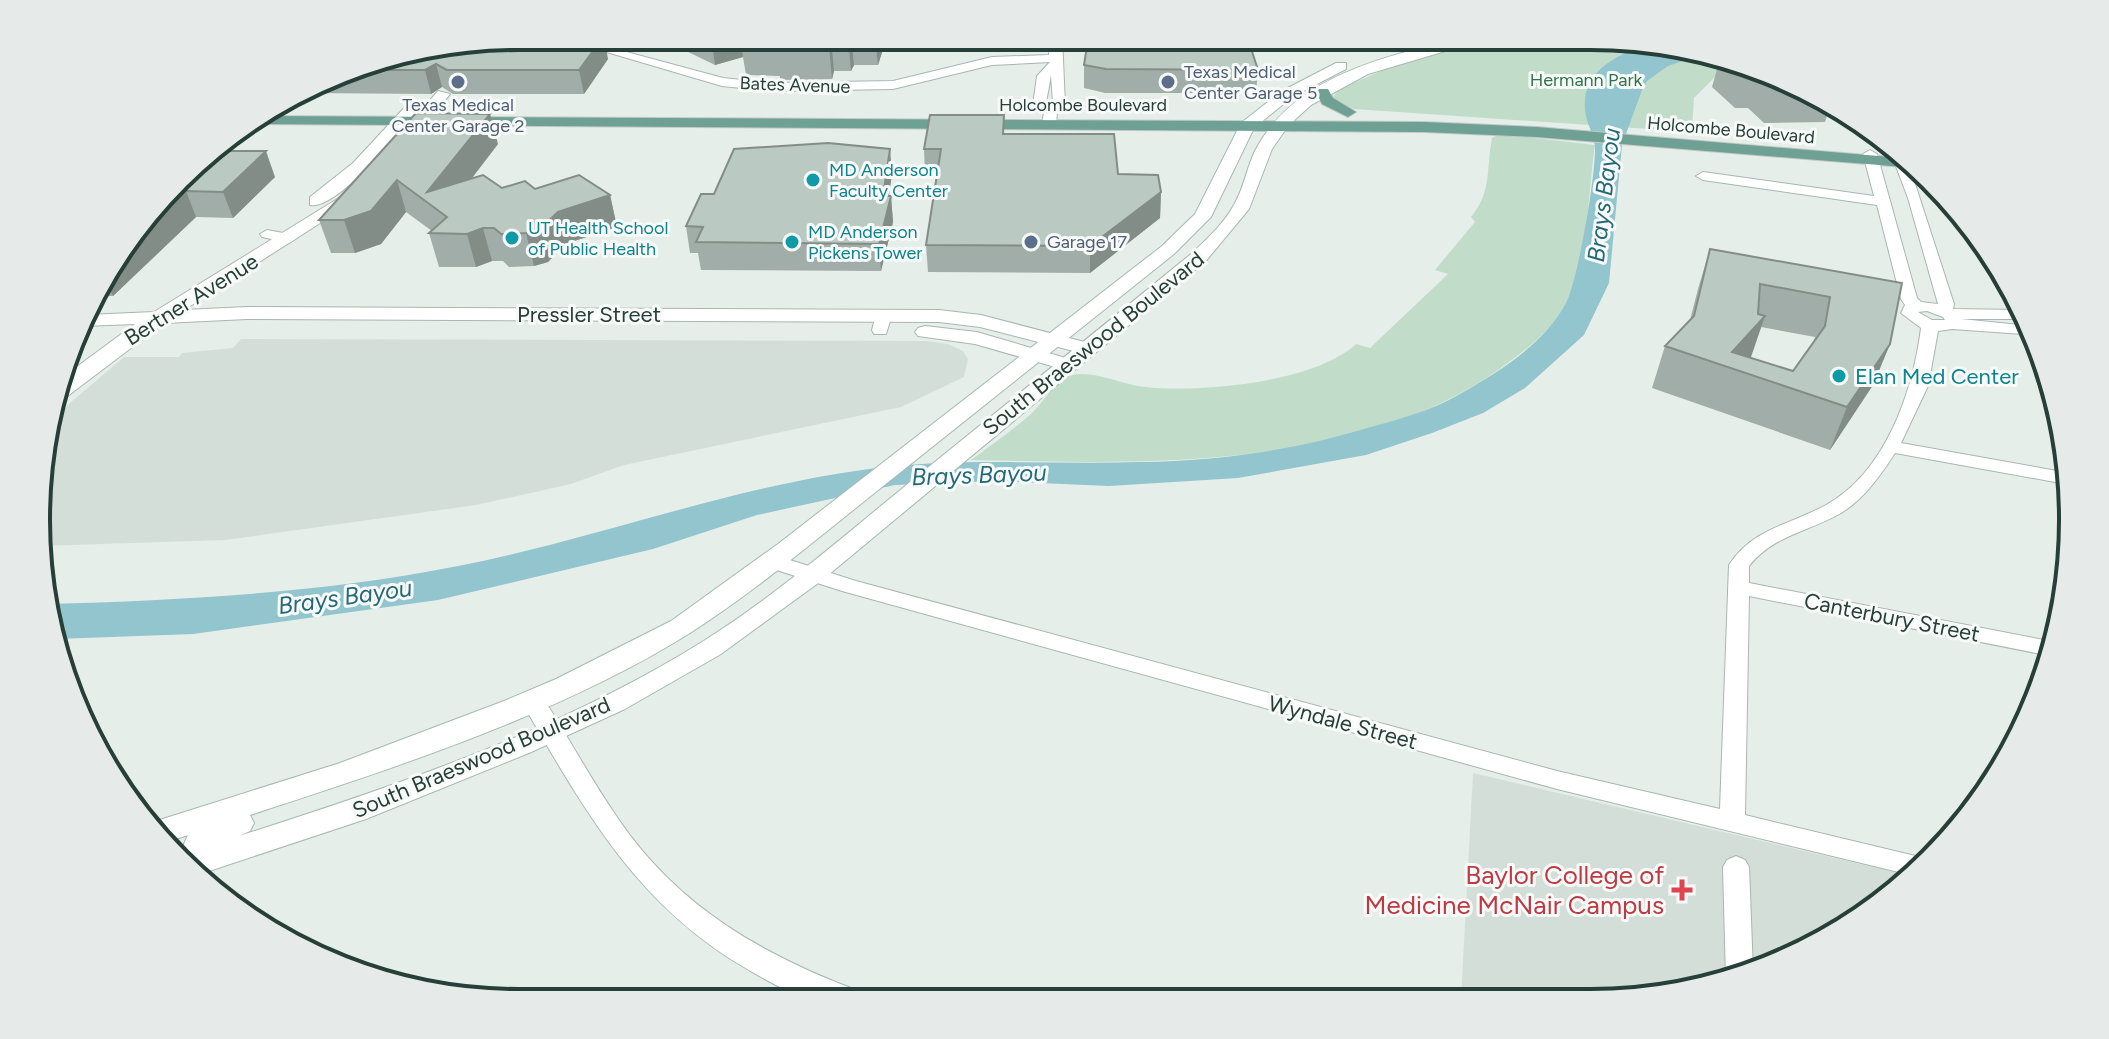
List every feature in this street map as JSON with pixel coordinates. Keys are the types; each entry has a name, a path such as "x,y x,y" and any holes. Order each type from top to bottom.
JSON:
{"main road":[{"path":"1247,126 1287,94 1333,69 1386,50"},
{"name":"South Braeswood Boulevard","path":"199,861 355,811 553,731 615,702 712,648 812,575 1198,258 1234,220 1246,199 1264,149 1280,126 1295,112 1323,92 1418,50"},
{"path":"1323,92 1327,101 1348,112"},
{"name":"Holcombe Boulevard","path":"434,98 634,115"},
{"name":"Bertner Avenue","path":"131,324 161,315 289,238 353,193 416,115 434,98"},
{"name":"Holcombe Boulevard","path":"293,109 416,115 1050,117 1348,112 1890,159"},
{"name":"Holcombe Boulevard","path":"272,121 400,122 416,115"},
{"name":"Holcombe Boulevard","path":"1050,117 1247,126 1537,128"},
{"name":"Bertner Avenue","path":"72,379 131,324 267,234 350,174 400,122"},
{"name":"South Braeswood Boulevard","path":"168,830 350,771 533,701 680,627 779,555 1168,250 1202,217 1247,126"},
{"name":"Pressler Street","path":"161,315 607,322 981,321 1089,349"},
{"name":"Pressler Street","path":"94,322 131,324 366,320"},
{"name":"Pressler Street","path":"882,322 977,338 1069,365"},
{"name":"Pressler Street","path":"89,334 131,324"},
{"name":"Bertner Avenue","path":"82,351 106,332"},
{"path":"193,856 201,839 284,805 350,771"}],"street":[{"name":"Bates Avenue","path":"604,50 722,82 772,87 893,85 992,61 1053,62"},
{"path":"1050,117 1039,105 1043,76 1053,62 1054,50"},
{"path":"1871,158 1907,292 1916,306 1944,319 2018,329"},
{"path":"1732,823 1736,587 1739,565 1750,549 1767,535 1835,508 1856,491 1891,447 1944,319 1943,292 1908,175"},
{"path":"1703,176 1826,191 1881,194"},
{"name":"Bertner Avenue","path":"267,234 289,238"},
{"path":"1944,319 2013,316"},
{"path":"1891,447 2057,477"},
{"name":"Wyndale Street","path":"779,555 812,575 1557,780 1907,864"},
{"name":"Canterbury Street","path":"1736,587 2041,647"},
{"path":"533,701 615,834 642,870 689,919 764,966 820,989"},
{"path":"1736,867 1739,964"}],"shaded area":[{"path":"241,339 926,341 948,344 963,351 968,359 964,377 901,407 624,465 571,484 476,505 226,540 51,546 51,489 63,410 124,357 179,357 182,353 233,348"},
{"name":"Baylor College of Medicine McNair Campus","path":"1473,773 1898,873 1850,910 1797,941 1711,973 1620,988 1462,989"}],"green space":[{"name":"Hermann Park","path":"1453,50 1590,50 1651,54 1735,73 1716,76 1694,98 1692,132 1354,109 1332,99 1338,90 1397,64"},
{"path":"1499,134 1595,145 1583,245 1575,283 1568,300 1549,328 1505,365 1447,400 1385,426 1318,443 1248,454 1177,460 971,460 1034,411 1056,385 1073,375 1090,374 1145,387 1225,386 1313,368 1356,344 1370,348 1448,274 1435,270 1475,222 1471,217 1485,189 1492,138"}],"water":[{"name":"Brays Bayou","path":"1629,52 1685,60 1668,66 1647,81 1642,90 1622,145 1609,283 1584,335 1525,388 1483,413 1432,433 1366,455 1238,478 1109,486 995,481 895,485 757,515 653,549 438,600 193,634 65,639 58,604 202,597 356,583 510,555 714,500 817,477 937,463 1107,463 1225,457 1337,437 1425,410 1460,394 1520,355 1546,331 1566,303 1581,251 1593,180 1595,147 1585,110 1585,97 1594,76"}],"building":[{"path":"594,50 579,70 447,70 436,64 425,70 385,70 428,59 489,51"},
{"path":"1086,50 1252,50 1258,70 1106,69 1084,65"},
{"path":"416,113 490,114 427,192 483,175 502,188 525,181 535,189 579,175 610,195 558,212 540,229 526,233 501,234 494,228 483,228 467,234 429,233 447,217 397,180 371,211 344,220 319,220"},
{"path":"930,115 1004,115 1003,134 1114,134 1118,174 1158,175 1161,192 1090,246 926,245 941,149 924,149"},
{"path":"828,143 890,149 883,196 891,196 879,244 696,242 703,227 686,226 701,194 714,194 734,149"},
{"path":"229,151 266,151 223,192 186,191 179,197"},
{"path":"1710,249 1902,283 1890,344 1847,407 1665,346 1694,316","holes":["1760,284 1830,297 1825,326 1793,371 1732,352 1765,316 1758,314"]}],"place":[{"name":"Texas Medical Center Garage 2","path":"458,82"},
{"name":"Texas Medical Center Garage 5","path":"1168,82"},
{"name":"MD Anderson Faculty Center","path":"813,180"},
{"name":"UT Health School of Public Health","path":"512,238"},
{"name":"MD Anderson Pickens Tower","path":"792,242"},
{"name":"Garage 17","path":"1031,242"},
{"name":"Elan Med Center","path":"1839,376"},
{"name":"Baylor College of Medicine McNair Campus","path":"1682,890"}]}
